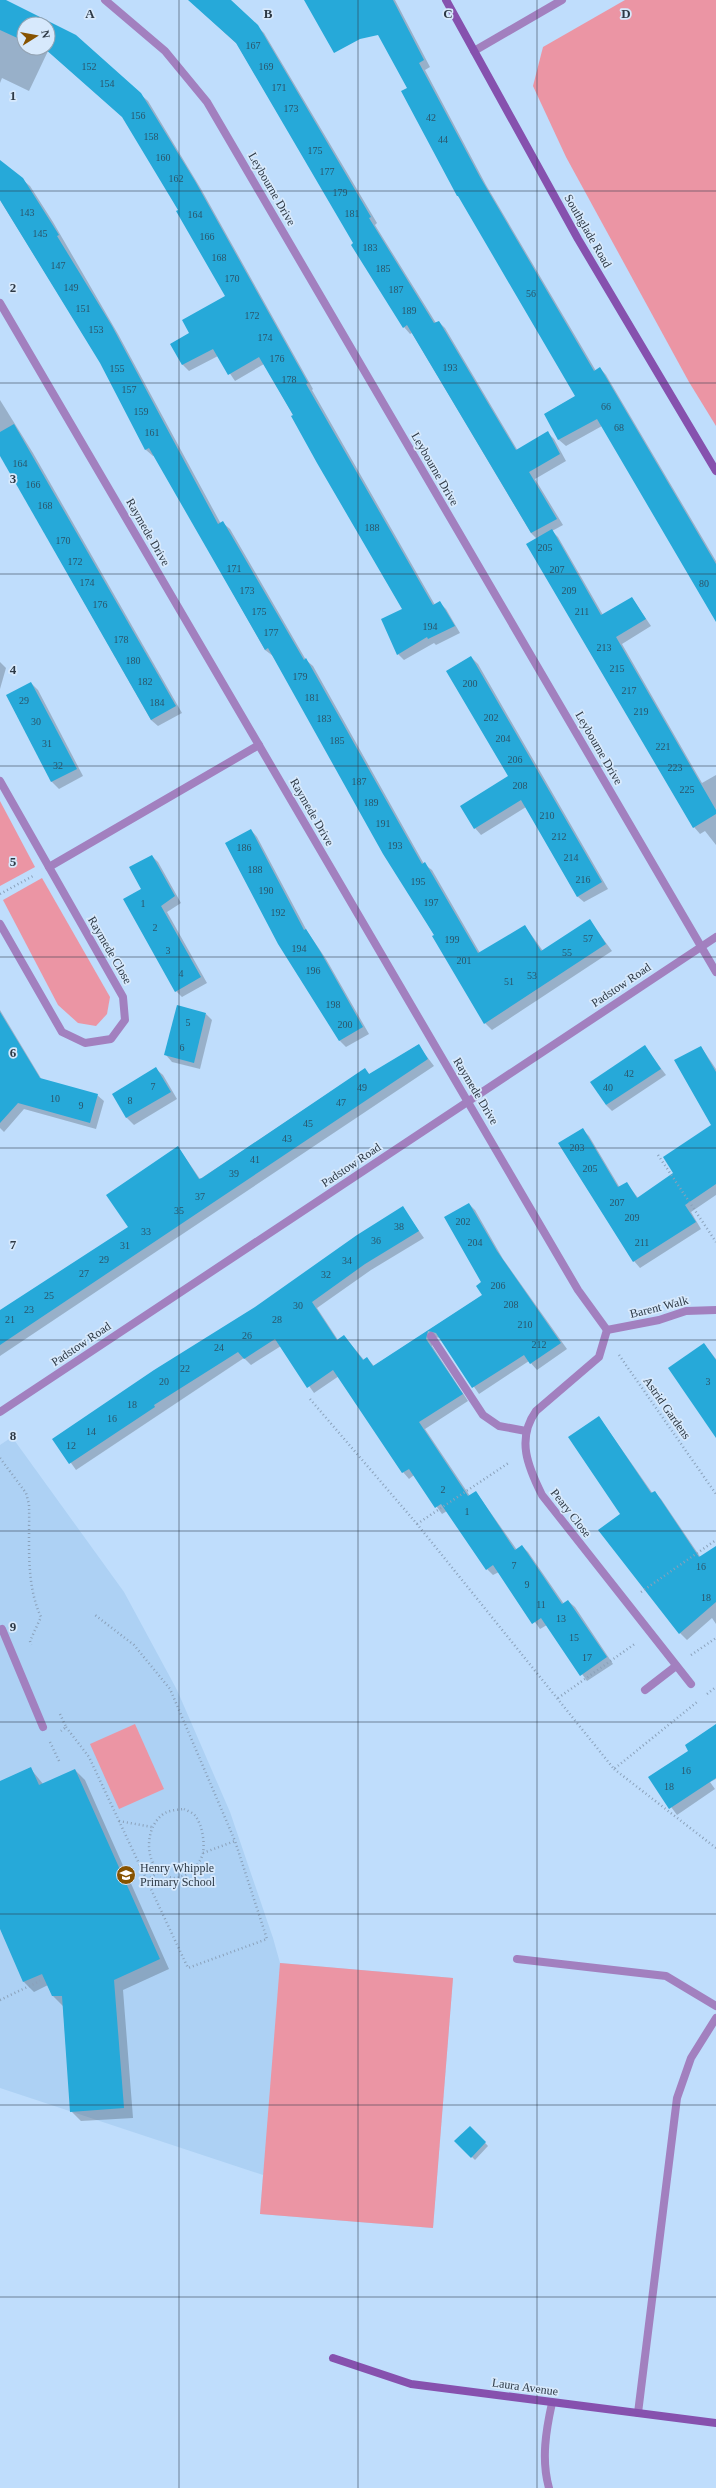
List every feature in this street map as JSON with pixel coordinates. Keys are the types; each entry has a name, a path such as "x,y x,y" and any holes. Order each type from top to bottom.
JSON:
{"street":[{"name":"Leybourne Drive","path":"105,0 165,51 207,102 716,972"},
{"name":"Southglade Road","path":"446,0 578,239 716,471"},
{"path":"474,51 562,0"},
{"name":"Raymede Drive","path":"0,303 578,1290 607,1330"},
{"path":"49,867 259,745"},
{"name":"Raymede Close","path":"0,781 123,997 125,1020 111,1039 85,1043 62,1032 0,924"},
{"name":"Padstow Road","path":"0,1412 716,937"},
{"name":"Barent Walk","path":"607,1330 659,1320 686,1311 716,1310"},
{"name":"Peary Close","path":"607,1330 599,1357 536,1411 529,1420 526,1431 525,1445 527,1461 542,1495 691,1684"},
{"path":"431,1336 483,1415 499,1426 526,1431"},
{"path":"1,1628 43,1727"},
{"path":"645,1690 676,1666"},
{"path":"517,1959 666,1976 716,2006"},
{"path":"638,2413 677,2098 691,2058 716,2018"},
{"name":"Laura Avenue","path":"334,2358 411,2384 716,2423"},
{"path":"549,2488 545,2457 546,2430 552,2403"}],"path":[{"path":"0,894 49,867"},
{"path":"658,1155 716,1242"},
{"name":"Astrid Gardens","path":"607,1330 618,1354 716,1494"},
{"path":"310,1399 417,1524 614,1769 716,1848"},
{"path":"417,1524 510,1462 525,1445"},
{"path":"0,1458 26,1493 29,1504 30,1573 34,1603 41,1617 30,1642 31,1648"},
{"path":"626,1602 716,1540"},
{"path":"56,1707 66,1727 89,1757 188,1968 267,1939 235,1841 170,1689 134,1645 95,1615"},
{"path":"558,1698 650,1633"},
{"path":"705,1646 716,1638"},
{"path":"614,1769 716,1687"},
{"path":"43,1727 60,1763"},
{"path":"49,1740 66,1727"},
{"path":"184,1809 196,1816 202,1828 203,1853 191,1872 181,1877 170,1878 159,1872 148,1852 152,1827 161,1815 171,1810 184,1809"},
{"path":"119,1821 152,1827"},
{"path":"203,1853 235,1841"},
{"path":"147,1880 159,1872"},
{"path":"0,2000 40,1981"}],"shaded area":[{"path":"625,0 716,0 716,426 689,382 566,157 533,86 543,47"},
{"path":"0,801 35,867 0,886"},
{"path":"42,878 110,997 107,1014 96,1026 78,1023 58,1005 3,900"},
{"name":"Henry Whipple Primary School","path":"12,1437 124,1592 177,1690 230,1812 273,1938 280,1963 453,1978 433,2228 260,2214 263,2175 0,2088 0,1445"},
{"path":"135,1724 164,1789 119,1809 90,1744"},
{"path":"280,1963 453,1978 433,2228 260,2214"}],"building":[{"path":"0,0 6,0 38,16 16,16 16,37 0,30"},
{"path":"188,0 231,0 258,25 371,217 369,218 434,323 439,321 516,450 548,431 560,454 529,472 557,519 531,533 407,325 403,328 351,245 353,243 236,43"},
{"path":"304,0 393,0 424,60 419,63 480,177 594,371 600,367 716,564 716,622 597,419 558,440 544,414 575,396 457,196 401,91 407,88 378,35 360,39 334,53"},
{"path":"56,25 76,35 141,93 195,181 308,383 306,384 433,605 440,601 455,626 428,639 427,637 397,655 381,619 402,609 317,463 291,416 293,415 259,357 228,375 213,349 182,365 170,344 189,333 182,320 225,296 176,211 178,210 122,117 53,56 56,56"},
{"path":"0,160 23,178 59,235 57,236 112,326 218,524 223,521 304,660 306,658 422,864 425,862 478,953 525,925 541,951 590,919 606,944 484,1024 432,936 434,935 383,854 268,648 265,650 149,448 145,450 100,363 0,200"},
{"path":"14,424 176,706 151,720 0,456 0,432"},
{"path":"552,529 601,615 632,597 646,619 616,637 716,810 716,814 693,828 526,544"},
{"path":"471,656 602,882 577,897 521,800 474,829 460,806 508,776 446,671"},
{"path":"31,682 77,769 51,782 6,695"},
{"path":"251,829 304,930 306,929 320,951 363,1027 339,1041 278,944 225,843"},
{"path":"152,855 175,896 161,906 201,977 175,992 123,899 141,889 129,867"},
{"path":"177,1005 206,1013 194,1063 164,1055"},
{"path":"0,1012 40,1078 98,1094 90,1123 18,1103 0,1123"},
{"path":"419,1044 428,1059 0,1345 0,1310 128,1227 106,1195 178,1146 199,1179 202,1178 365,1068 369,1074"},
{"path":"645,1045 661,1069 606,1105 590,1082"},
{"path":"701,1046 716,1072 716,1184 685,1205 696,1222 633,1262 558,1143 583,1128 618,1187 627,1182 637,1198 673,1173 663,1157 711,1125 674,1060"},
{"path":"156,1067 171,1092 126,1118 112,1094"},
{"path":"469,1203 497,1251 561,1343 530,1364 524,1355 472,1388 436,1333 428,1331 426,1339 463,1394 419,1422 468,1496 476,1491 515,1550 522,1545 562,1604 568,1600 607,1657 580,1676 541,1618 532,1624 493,1565 486,1570 441,1504 435,1508 409,1469 402,1473 333,1370 307,1388 275,1339 244,1359 238,1352 154,1405 155,1407 69,1464 52,1439 154,1370 255,1307 357,1235 403,1206 419,1231 365,1264 312,1302 337,1340 344,1335 363,1360 367,1357 373,1366 482,1295 476,1286 481,1282 444,1217"},
{"path":"704,1343 716,1360 716,1438 668,1368"},
{"path":"599,1416 651,1493 655,1491 699,1557 716,1546 716,1602 679,1634 598,1530 620,1514 568,1437"},
{"path":"716,1724 716,1778 669,1809 648,1777 688,1751 685,1745"},
{"path":"31,1767 39,1785 75,1769 160,1959 114,1980 124,2108 70,2112 62,1996 52,1996 42,1974 23,1982 0,1929 0,1781"},
{"path":"470,2126 486,2142 471,2158 454,2141"}],"place":[{"name":"Henry Whipple Primary School","path":"126,1875"}]}
